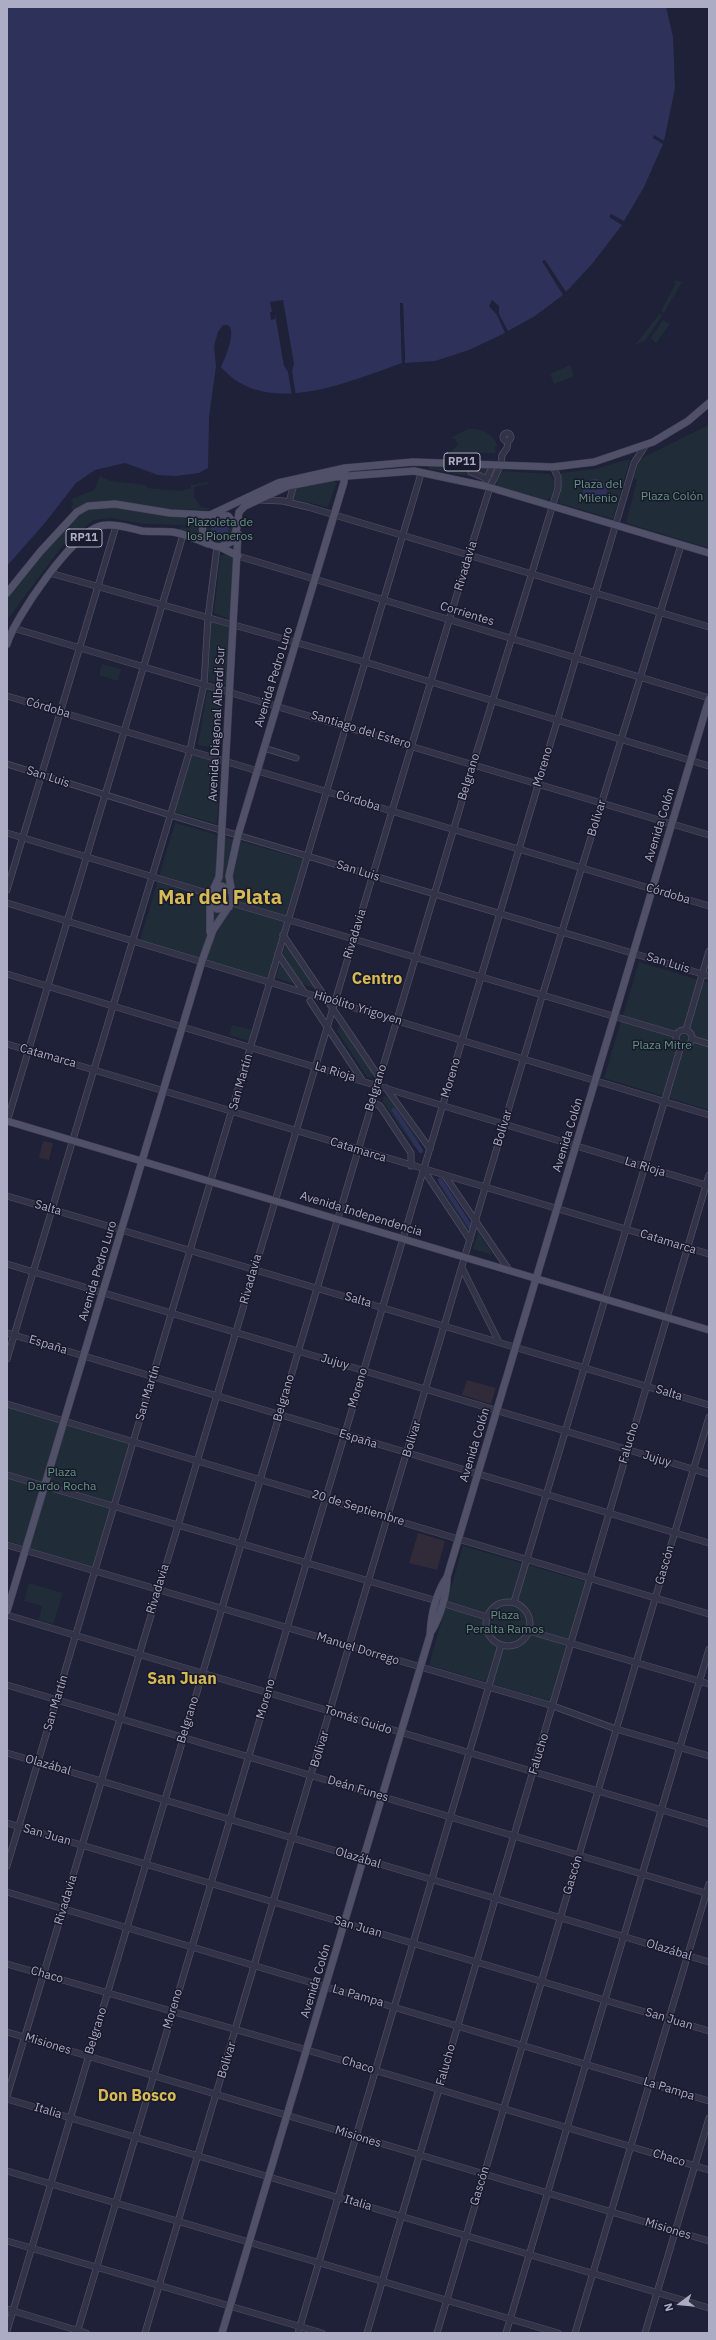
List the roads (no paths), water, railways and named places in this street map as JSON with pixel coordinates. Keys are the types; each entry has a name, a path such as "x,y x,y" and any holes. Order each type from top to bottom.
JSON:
{"main road":[{"name":"RP11","path":"212,514 285,481 413,462 553,467 594,462 645,446 688,421 709,403"},
{"name":"RP11","path":"7,644 13,628 50,573 69,551 91,531 100,526 116,526 183,534 219,547 231,543 237,529 241,510 256,500 294,484 345,472 420,474 490,487 709,553"},
{"name":"Avenida Pedro Luro","path":"232,893 229,880 230,867 238,835 315,579 345,472"},
{"name":"RP11","path":"7,593 40,552 77,512 88,506 115,504 170,513 228,516 237,529"},
{"path":"210,544 204,537 202,530 204,522 212,514"},
{"name":"Avenida Diagonal Alberdi Sur","path":"211,895 219,877 223,830 238,556 237,529"},
{"name":"Corrientes","path":"219,547 238,556"},
{"name":"Avenida Colón","path":"222,2333 440,1602 441,1585 447,1578 709,698"},
{"path":"220,862 224,870 230,867"},
{"path":"222,886 232,893 231,905 221,910 217,909 211,895 222,886"},
{"name":"Avenida Pedro Luro","path":"7,1611 202,962 209,937 211,895"},
{"name":"Avenida Pedro Luro","path":"209,937 220,918 231,905"},
{"name":"Avenida Independencia","path":"7,1121 275,1199 465,1258 709,1330"}],"street":[{"name":"Rivadavia","path":"7,2097 177,1525 469,554 490,487 501,464 500,454 508,446 508,441"},
{"name":"Moreno","path":"77,2332 634,463 645,446"},
{"name":"Belgrano","path":"7,2331 10,2310 32,2248 472,764 552,506 558,485 556,472 553,467"},
{"path":"487,478 492,468"},
{"name":"San Martín","path":"7,1866 212,1181 283,935 420,474"},
{"path":"289,502 294,484"},
{"path":"256,500 289,502 334,514 709,627"},
{"path":"7,890 116,526"},
{"path":"7,1121 183,534"},
{"name":"Bolívar","path":"145,2333 370,1582 504,1124 681,545"},
{"path":"7,1359 190,750 204,684 208,618 219,547"},
{"name":"Corrientes","path":"238,556 709,698"},
{"path":"50,573 365,662 709,766"},
{"name":"Santiago del Estero","path":"13,628 277,705 709,835"},
{"name":"Córdoba","path":"7,696 709,906"},
{"path":"264,748 296,758"},
{"name":"San Luis","path":"7,764 170,815 709,976"},
{"path":"7,833 211,895"},
{"name":"Hipólito Yrigoyen","path":"7,903 304,992 334,1004 396,1020 709,1115"},
{"path":"231,905 288,919 676,1035"},
{"path":"283,935 334,1004 379,1077"},
{"path":"686,1030 709,951"},
{"path":"278,954 304,992"},
{"name":"La Rioja","path":"7,974 377,1084 707,1186"},
{"path":"310,1001 362,1080"},
{"path":"676,1035 680,1031 686,1030 692,1034 693,1039"},
{"path":"676,1035 677,1043 681,1046 688,1046 693,1039"},
{"path":"693,1039 709,1044"},
{"name":"Catamarca","path":"7,1044 94,1069 410,1166 486,1187 709,1254"},
{"path":"514,1602 624,1229 681,1046"},
{"path":"386,1087 430,1149"},
{"path":"372,1102 380,1106 411,1153 410,1166"},
{"path":"423,1169 470,1240"},
{"path":"445,1175 509,1270"},
{"name":"Falucho","path":"366,2333 591,1579 608,1512 707,1186 709,1175"},
{"name":"Salta","path":"7,1196 709,1405"},
{"name":"Jujuy","path":"7,1264 709,1474"},
{"path":"462,1268 499,1342"},
{"name":"España","path":"7,1333 279,1416 709,1543"},
{"name":"20 de Septiembre","path":"7,1404 389,1517 709,1614"},
{"name":"Gascón","path":"437,2333 709,1417"},
{"path":"7,1475 487,1617"},
{"name":"Manuel Dorrego","path":"7,1545 553,1706 616,1729 709,1756"},
{"path":"514,1602 523,1607 528,1613 530,1622 529,1630 518,1644 501,1645 494,1641 488,1634 486,1626 487,1617 498,1604 514,1602"},
{"name":"Tomás Guido","path":"7,1615 139,1653 469,1754 709,1824"},
{"path":"529,1630 709,1684"},
{"path":"298,2333 501,1645"},
{"path":"506,2333 709,1649"},
{"name":"Deán Funes","path":"7,1685 708,1893"},
{"name":"Olazábal","path":"7,1753 709,1962"},
{"name":"San Juan","path":"7,1823 709,2031"},
{"path":"576,2333 611,2212 708,1893 709,1884"},
{"name":"La Pampa","path":"7,1892 709,2101"},
{"name":"Chaco","path":"7,1964 376,2070 709,2170"},
{"name":"Misiones","path":"7,2032 709,2241"},
{"name":"Italia","path":"7,2097 70,2118 709,2308"},
{"path":"645,2333 709,2118"},
{"path":"7,2171 558,2333"},
{"path":"7,2241 322,2333"},
{"path":"10,2310 77,2332 86,2333"}],"water":[{"path":"7,7 666,7 673,37 675,88 664,141 654,135 653,138 663,144 644,187 624,221 611,214 609,217 622,225 592,264 566,292 545,260 542,261 563,295 535,316 508,331 499,314 499,306 492,300 489,306 497,315 505,333 469,350 435,361 405,363 403,304 400,303 402,363 333,386 308,392 284,394 261,391 239,383 221,367 231,339 230,328 228,325 223,325 218,332 214,346 216,366 209,417 208,468 199,473 176,476 158,475 125,463 95,470 76,483 44,524 7,566"},
{"path":"595,479 604,482 607,491 604,500 595,503 586,500 583,491 586,482"},
{"path":"220,519 226,522 229,528 226,534 220,537 214,534 211,528 214,522"}],"waterway":[{"path":"394,1110 421,1151"},
{"path":"440,1180 470,1226"}],"district":[{"name":"Mar del Plata","path":"220,898"},
{"name":"Centro","path":"377,979"},
{"name":"San Juan","path":"182,1679"},
{"name":"Don Bosco","path":"137,2096"}],"park label":[{"name":"Plaza del Milenio","path":"598,492"},
{"name":"Plaza Colón","path":"672,497"},
{"name":"Plazoleta de los Pioneros","path":"220,530"},
{"name":"Plaza Mitre","path":"662,1046"},
{"name":"Plaza Dardo Rocha","path":"62,1480"},
{"name":"Plaza Peralta Ramos","path":"505,1623"}]}
